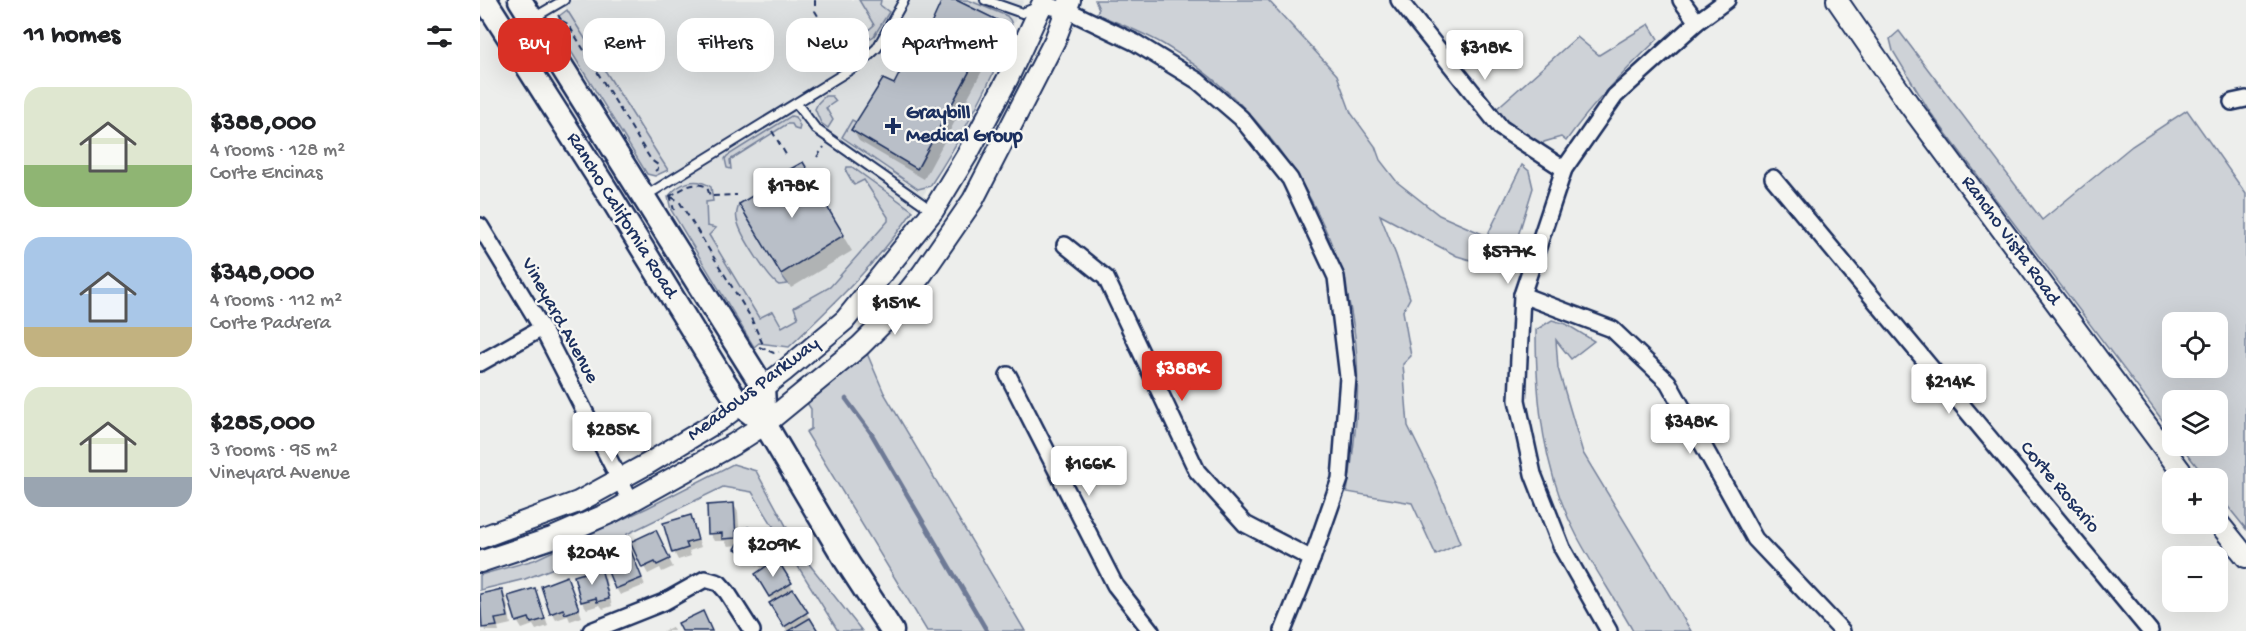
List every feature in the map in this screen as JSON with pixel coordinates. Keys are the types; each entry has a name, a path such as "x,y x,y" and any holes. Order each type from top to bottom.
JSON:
{"main road":[{"name":"Rancho California Road","path":"485,0 740,405 765,424 846,560 892,631"},
{"path":"500,0 508,12 526,9"},
{"name":"Rancho Vista Road","path":"1838,0 1908,103 2179,468"},
{"name":"Meadows Parkway","path":"480,538 578,502 620,480 720,420 845,320 933,211 967,155 1042,2"},
{"name":"Meadows Parkway","path":"480,562 552,538 631,502 765,424 860,346 884,321 951,235 979,189 1055,40 1068,5"},
{"name":"Rancho California Road","path":"526,9 763,387 765,424"},
{"path":"2227,534 2246,557"}],"street":[{"path":"1399,0 1501,128 1564,169"},
{"path":"1681,0 1697,22"},
{"path":"1609,631 1562,548 1533,474 1517,400 1522,295 1564,169 1615,96 1697,22 1727,0"},
{"path":"1042,2 1068,5 1136,42 1198,81 1241,118 1290,179 1336,276 1348,377 1340,479 1312,559 1283,631"},
{"name":"Corte Rosario","path":"1773,178 2151,631"},
{"name":"Vineyard Avenue","path":"480,226 542,328 631,502"},
{"path":"1065,245 1106,278 1197,471 1245,524 1312,559"},
{"path":"1522,295 1612,328 1668,382 1755,539 1842,631"},
{"path":"480,363 542,328"},
{"path":"1008,375 1115,585 1151,631"},
{"path":"591,631 664,602 705,579 718,584 727,592 752,631"}],"lane":[{"path":"526,9 564,0"},
{"path":"643,197 797,104 871,55 884,38 904,0"},
{"path":"985,0 1023,13 1042,2"},
{"path":"797,104 816,129 933,211"}],"path":[{"path":"815,0 815,10 820,18"},
{"path":"571,29 651,160 658,165 659,168 655,171"},
{"path":"772,131 788,158"},
{"path":"737,195 711,196 706,187 697,183 691,184 671,197 679,201 750,316 765,349"}],"shaded area":[{"path":"561,0 1024,0 1016,18 881,18 881,72 993,72 982,98 931,184 892,239 840,297 789,347 765,332 708,234 606,72 665,72 665,18 583,18 583,35"},
{"path":"859,0 881,0 880,5 889,12 885,18 881,18 881,25 871,38 869,29 874,25"},
{"path":"956,0 968,0 1008,18 993,18"},
{"path":"1095,0 1268,0 1337,75 1351,113 1375,146 1380,160 1397,182 1439,215 1487,236 1522,165 1529,171 1533,188 1507,271 1457,256 1380,215 1410,298 1403,311 1411,356 1403,364 1408,426 1435,481 1460,543 1436,555 1412,503 1347,492 1358,390 1354,329 1345,286 1331,244 1313,203 1290,165 1233,97 1200,69 1163,44 1096,14 1099,9"},
{"path":"567,10 583,35 583,71 571,51 571,18 559,18"},
{"path":"1649,24 1658,39 1609,88 1566,141 1561,137 1544,142 1541,147 1513,127 1495,110 1577,37 1599,55"},
{"path":"1899,31 2042,220 2132,146 2187,110 2246,194 2246,529 2228,507 2228,468 2198,468 2189,456 2228,456 2228,390 2162,390 2162,420 1930,112 1893,51 1890,39"},
{"path":"584,72 606,72 668,170 655,176 647,174"},
{"path":"969,72 994,72 964,131 930,186 918,189 842,137 852,120 856,122 851,130 918,168"},
{"path":"825,96 832,96 836,101 826,108 833,120 828,128 821,123 815,109"},
{"path":"791,116 795,117 800,126 799,130 795,129 792,124 787,124 730,160 731,169 727,168 725,159 727,156"},
{"path":"847,167 852,167 913,211 870,265 839,299 789,347 759,343 754,347 671,210 668,197 677,188 688,183 699,182 711,187 713,201 706,202 707,226 716,228 709,235 759,318 773,311 782,327 798,318 794,307 830,287 888,221 888,217 864,180 854,185 846,171"},
{"path":"739,204 788,284 779,285 774,281 750,247 737,220"},
{"path":"1552,320 1566,324 1594,341 1571,359 1556,340 1558,368 1583,453 1691,631 1633,631 1565,512 1549,461 1538,383 1536,330"},
{"path":"866,351 884,393 1025,631 927,631 806,432 811,429 811,409 807,403"},
{"path":"733,464 756,471 802,555 862,631 838,631 752,492 723,487 627,534 625,541 525,579 480,590 480,575 534,560 647,508"}],"building":[{"path":"942,0 956,0 993,18 934,18"},
{"path":"900,72 969,72 917,169 851,130 883,79 894,84"},
{"path":"803,162 813,179 811,180 844,235 781,274 739,204 785,176 783,173"},
{"path":"734,503 736,538 722,539 722,533 708,534 707,505"},
{"path":"691,515 698,540 686,543 688,548 672,553 663,523"},
{"path":"748,527 773,542 760,563 735,549"},
{"path":"656,530 670,559 642,568 630,542"},
{"path":"631,551 642,578 615,589 604,562"},
{"path":"777,559 792,583 769,597 755,574"},
{"path":"601,568 609,599 597,602 596,598 581,602 574,576"},
{"path":"567,576 579,609 565,614 563,609 550,614 541,586"},
{"path":"535,588 545,619 531,623 529,618 516,622 508,596"},
{"path":"502,589 508,617 495,619 497,626 482,628 480,594"},
{"path":"793,589 808,612 784,627 769,603"},
{"path":"703,611 712,631 682,631 678,623"},
{"path":"810,618 818,631 788,631"}],"waterway":[{"path":"846,399 871,433 987,631"}],"place":[{"name":"Graybill Medical Group","path":"893,126"}]}
